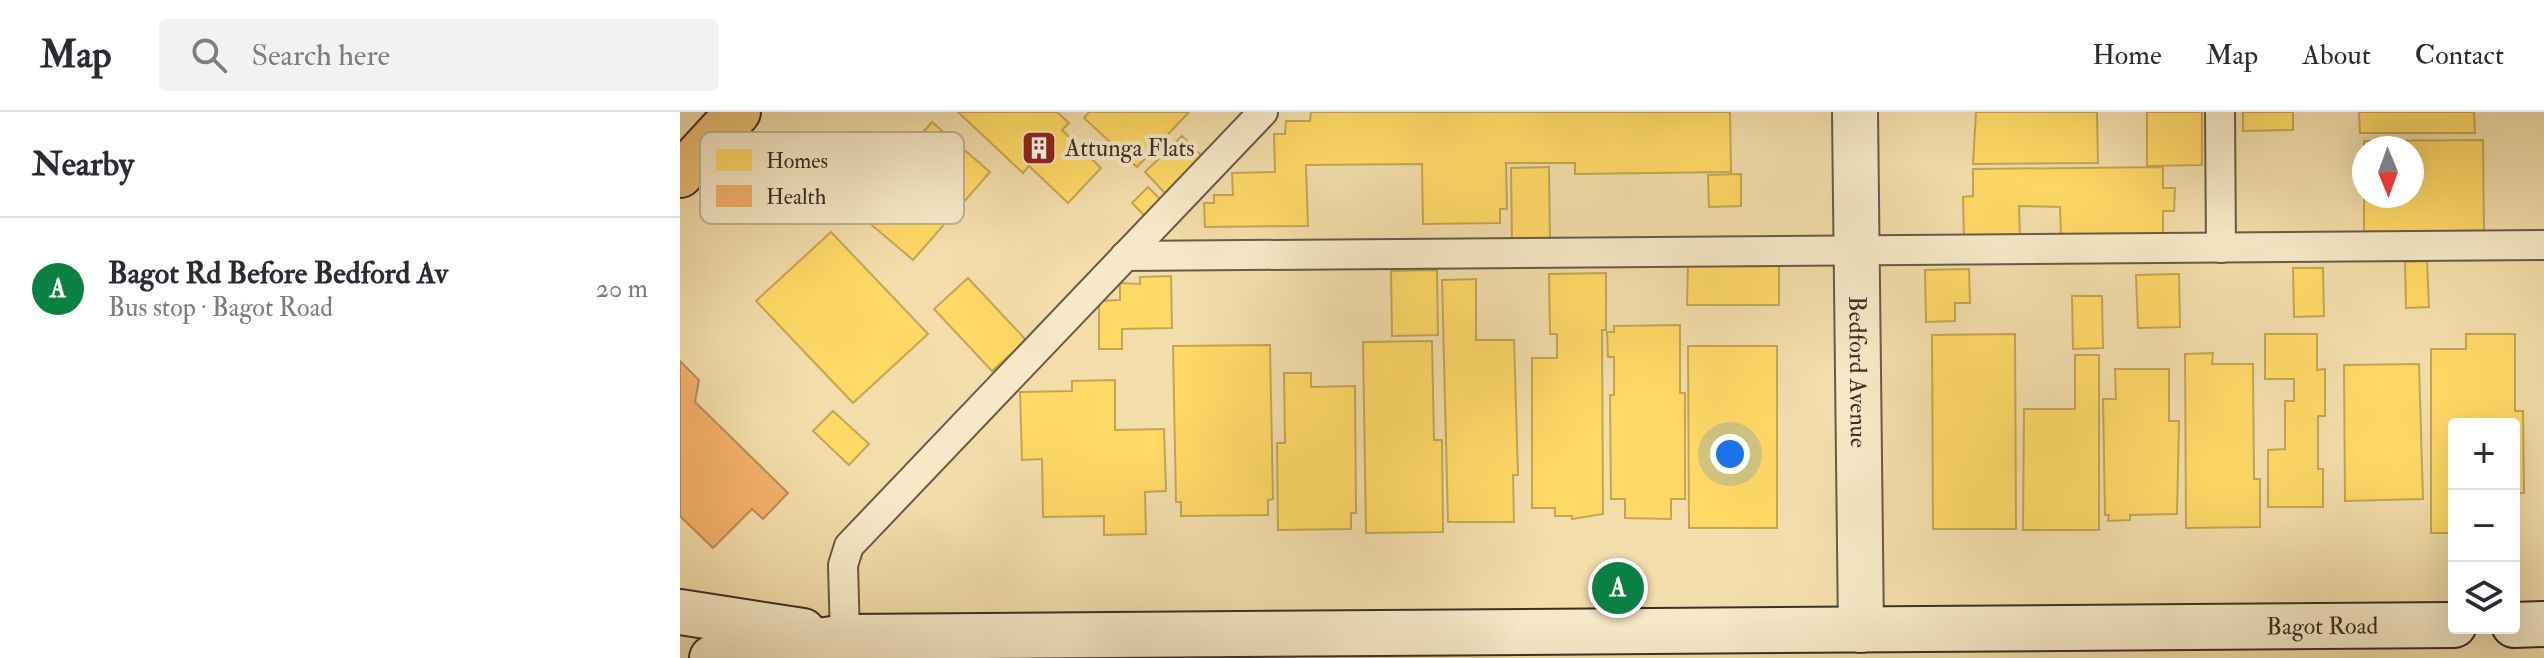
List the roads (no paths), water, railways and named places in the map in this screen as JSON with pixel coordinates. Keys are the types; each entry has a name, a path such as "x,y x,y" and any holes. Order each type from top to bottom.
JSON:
{"main road":[{"path":"720,132 738,112"},
{"name":"Bedford Avenue","path":"1855,112 1861,630"},
{"path":"680,175 700,153"},
{"name":"Bagot Road","path":"680,612 845,637"},
{"path":"2520,625 2544,624"},
{"name":"Bagot Road","path":"712,658 845,637 1861,630 1964,644 2448,625"}],"lane":[{"path":"845,637 843,565 849,546 1263,112"},
{"path":"2220,112 2221,248"},
{"path":"1125,256 2544,245"}],"place":[{"name":"Attunga Flats","path":"1039,148"},
{"name":"Bagot Rd Before Bedford Av","path":"1618,588"}]}
